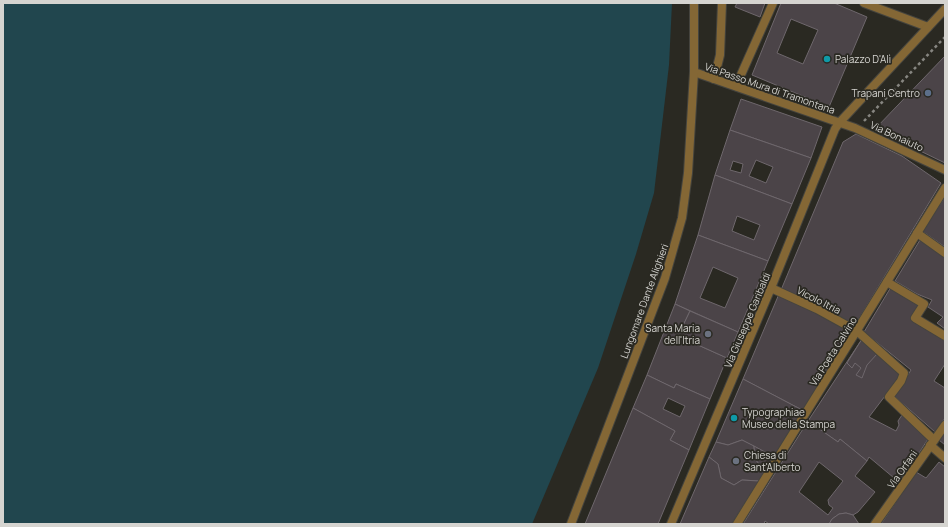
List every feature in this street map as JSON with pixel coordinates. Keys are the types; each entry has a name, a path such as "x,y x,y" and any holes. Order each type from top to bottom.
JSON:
{"street":[{"name":"Lungomare Dante Alighieri","path":"571,524 664,278 682,218 688,173 694,72 694,3"},
{"path":"714,79 720,55 722,3"},
{"path":"736,86 773,3"},
{"path":"874,5 928,27"},
{"path":"839,123 945,9"},
{"name":"Via Passo Mura di Tramontana","path":"694,72 839,123"},
{"name":"Via Bonaiuto","path":"839,123 855,128 945,170"},
{"name":"Via Giuseppe Garibaldi","path":"671,524 839,123"},
{"name":"Via Poeta Calvino","path":"737,524 945,188"},
{"path":"917,233 945,253"},
{"path":"887,282 924,304 915,318 945,336"},
{"name":"Vicolo Itria","path":"771,288 816,309 857,332 904,373 901,381 889,397 932,442"},
{"name":"Via Orfani","path":"875,524 945,425"},
{"path":"932,442 945,458"}],"path":[{"path":"855,128 863,122 945,37"}],"water":[{"path":"3,3 672,3 669,65 654,193 636,254 598,368 532,524 3,524"}],"building":[{"path":"737,3 765,3 760,17 735,7"},
{"name":"Palazzo D'Alì","path":"781,3 834,3 867,17 829,107 752,75","holes":["791,19 818,30 803,64 777,53"]},
{"name":"Trapani Centro","path":"945,56 945,163 875,129"},
{"path":"741,99 822,127 811,158 730,130"},
{"path":"730,130 811,158 792,204 715,175","holes":["756,160 773,167 766,183 749,176","733,161 743,164 741,173 730,170"]},
{"path":"856,134 902,156 941,183 854,327 781,290 843,142"},
{"path":"715,175 792,204 768,261 698,235","holes":["737,216 760,225 754,240 732,231"]},
{"path":"945,197 945,247 922,231"},
{"path":"698,235 768,261 738,332 675,304","holes":["713,267 738,278 725,308 700,298"]},
{"path":"920,240 945,258 945,329 937,323 943,317 928,307 932,300 917,294 895,281"},
{"path":"891,287 920,305 911,319 945,341 945,364 934,381 945,388 945,418 935,432 894,396 911,370 864,332"},
{"path":"779,294 822,313 851,331 804,411 743,379"},
{"path":"675,304 690,311 678,336 727,358 710,399 676,384 674,388 647,375"},
{"name":"Santa Maria dell'Itria","path":"690,311 738,332 727,358 678,336"},
{"path":"862,339 901,375 869,417 896,431 899,425 898,421 902,415 928,439 900,483 869,457 867,461 840,439 838,442 808,421"},
{"path":"862,339 877,354 867,365 862,378 856,375 861,368 855,363 852,368 847,363"},
{"path":"647,375 674,388 676,384 710,399 689,450 670,440 675,431 633,408","holes":["668,398 685,406 680,417 663,409"]},
{"path":"743,379 804,411 774,457 742,440 728,445 716,442"},
{"path":"633,408 675,431 670,440 689,450 658,524 585,524"},
{"path":"808,421 838,442 840,439 867,461 855,476 875,492 858,512 853,515 846,513 839,514 832,519 829,524 769,524 765,521 764,524 743,524","holes":["819,462 843,481 828,500 829,505 833,508 828,515 799,492"]},
{"path":"945,432 945,445 939,440"},
{"name":"Chiesa di Sant'Alberto","path":"742,440 754,446 755,459 765,471 759,481 742,480 734,485 721,478 718,464 709,457 716,442 728,445"},
{"path":"754,446 774,457 765,471 755,459"},
{"path":"709,457 718,464 721,478 734,485 742,480 759,481 732,524 680,524"},
{"path":"939,462 945,467 945,524 881,524 916,472 926,478"},
{"path":"846,513 853,515 859,524 829,524 832,519 839,514"}],"place":[{"name":"Palazzo D'Alì","path":"827,59"},
{"name":"Trapani Centro","path":"928,93"},
{"name":"Santa Maria dell'Itria","path":"708,334"},
{"name":"Typographiae Museo della Stampa","path":"734,418"},
{"name":"Chiesa di Sant'Alberto","path":"736,461"}]}
